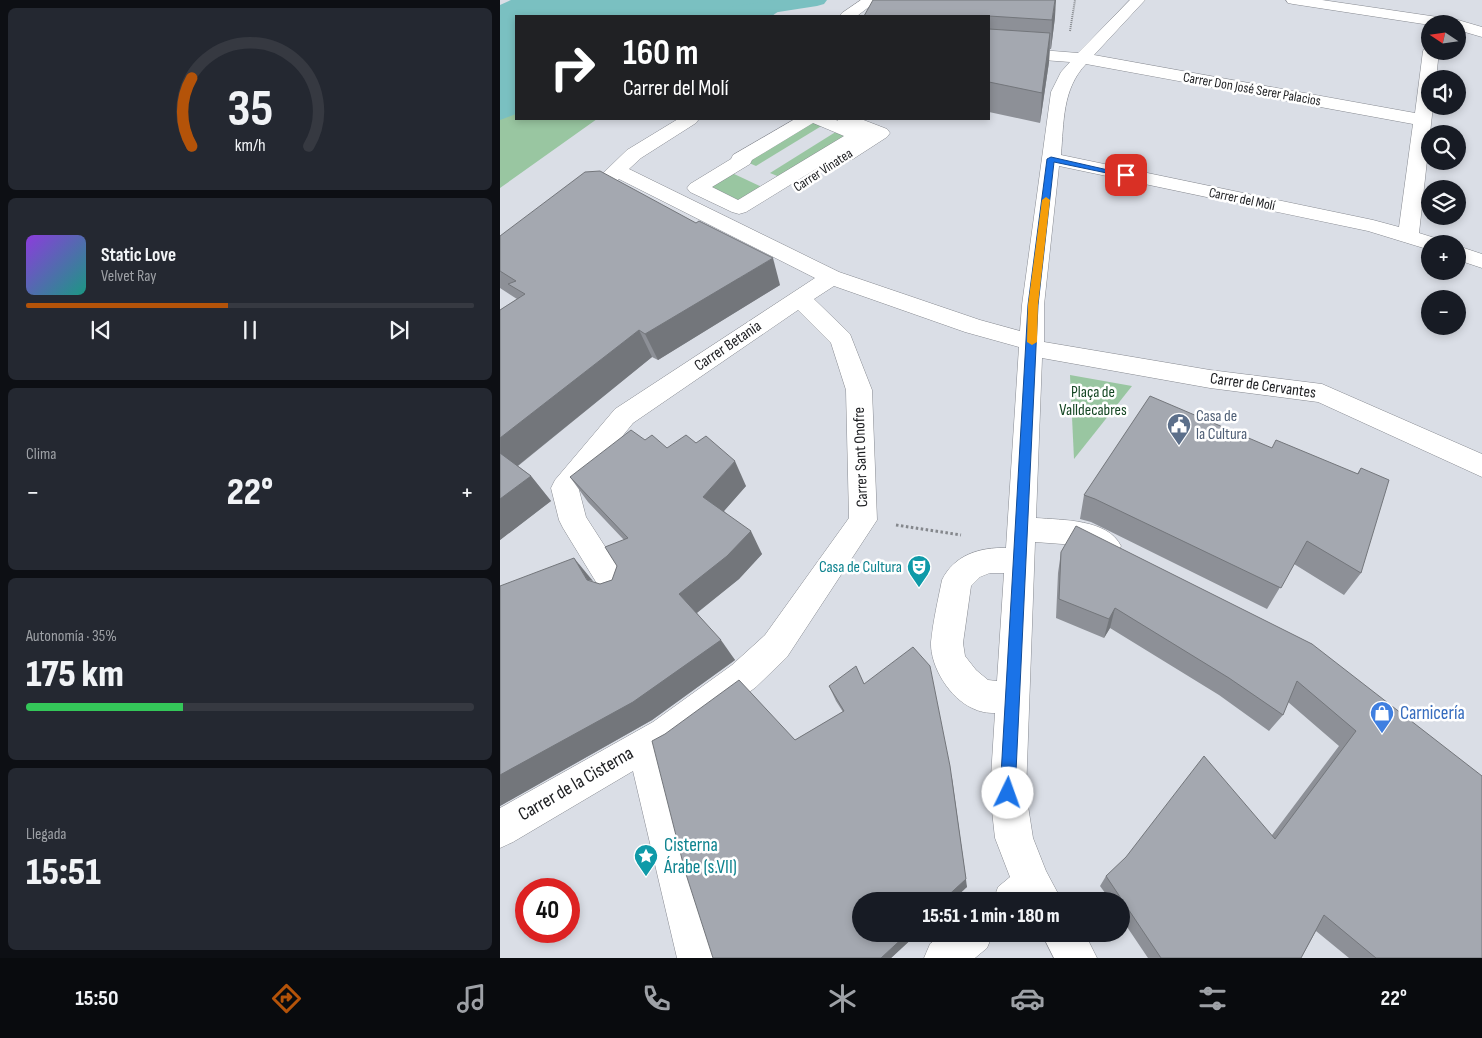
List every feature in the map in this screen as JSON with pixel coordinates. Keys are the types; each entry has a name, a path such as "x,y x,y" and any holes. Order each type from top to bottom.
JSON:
{"street":[{"path":"848,15 871,0"},
{"path":"1028,892 1014,838 1008,793 1033,305 1058,92 1068,72 1138,0"},
{"path":"1293,0 1421,15"},
{"path":"1466,27 1482,32"},
{"name":"Carrer Don José Serer Palacios","path":"990,51 1082,58 1422,120"},
{"path":"1408,236 1431,60"},
{"path":"586,195 618,171 634,154 688,120"},
{"path":"661,192 785,120"},
{"path":"805,120 740,159 743,160 697,188 739,208 858,135 821,120"},
{"name":"Carrer Vinatea","path":"734,229 881,133 848,120"},
{"name":"Carrer del Molí","path":"1051,159 1363,224 1421,240"},
{"path":"618,171 831,277 1032,345"},
{"path":"1466,256 1482,261"},
{"name":"Carrer Betania","path":"618,590 573,520 565,488 624,416 831,277"},
{"name":"Carrer Sant Onofre","path":"654,740 744,676 776,646 863,520 859,390 842,340 800,298"},
{"name":"Carrer de Cervantes","path":"1032,345 1210,379 1322,393 1482,466"},
{"path":"1023,529 1080,533 1133,560"},
{"path":"1013,698 982,696 964,681 950,662 947,643 957,580 969,568 988,560 1020,561"},
{"name":"Carrer de la Cisterna","path":"500,829 654,740 697,958"},
{"path":"944,958 963,942"},
{"path":"1067,942 1078,958"}],"path":[{"path":"863,520 975,537 988,560"}],"green space":[{"path":"515,111 515,120 596,120 500,188 500,116"},
{"path":"805,120 828,122 756,166 740,159"},
{"path":"842,128 858,135 787,180 770,173"},
{"path":"732,173 768,190 739,208 703,190"},
{"name":"Plaça de Valldecabres","path":"1070,375 1132,386 1074,459"}],"water":[{"path":"511,0 794,0 773,15 515,15 515,114 500,120 500,5"}],"building":[{"path":"873,0 1055,0 1052,20 990,15 865,15"},
{"path":"990,29 1050,33 1042,93 990,82"},
{"path":"600,171 696,223 699,221 773,258 645,334 639,330 500,438 500,310 525,294 508,284 516,281 500,271 500,236 585,172"},
{"path":"1150,396 1272,448 1276,440 1358,474 1361,468 1389,480 1361,573 1307,541 1281,588 1084,495"},
{"path":"631,430 645,440 652,435 667,448 686,435 696,443 706,436 735,461 703,497 751,531 727,556 679,594 721,640 633,702 500,775 500,586 574,558 587,580 600,584 612,580 617,566 605,547 628,538 570,477"},
{"path":"500,453 531,476 500,499"},
{"path":"1076,526 1312,644 1482,776 1482,958 1376,958 1324,915 1301,958 1161,958 1130,912 1130,892 1117,892 1106,876 1126,857 1204,756 1275,839 1356,731 1297,681 1283,715 1229,678 1115,608 1109,619 1059,599 1061,552"},
{"path":"913,647 930,666 950,766 966,879 952,892 852,892 852,942 898,942 881,958 713,958 685,871 652,741 665,734 739,680 795,740 844,711 829,686 856,666 864,684"}],"waterway":[{"path":"738,12 817,0"}],"slow traffic":[{"path":"1032,342 1033,305 1046,200"}],"place":[{"name":"Casa de la Cultura","path":"1179,446"},
{"name":"Casa de Cultura","path":"919,588"},
{"name":"Carnicería","path":"1382,734"},
{"name":"Cisterna Árabe (s.VII)","path":"646,877"}],"route":[{"path":"1008,793 1033,305 1051,159 1126,175"}]}
